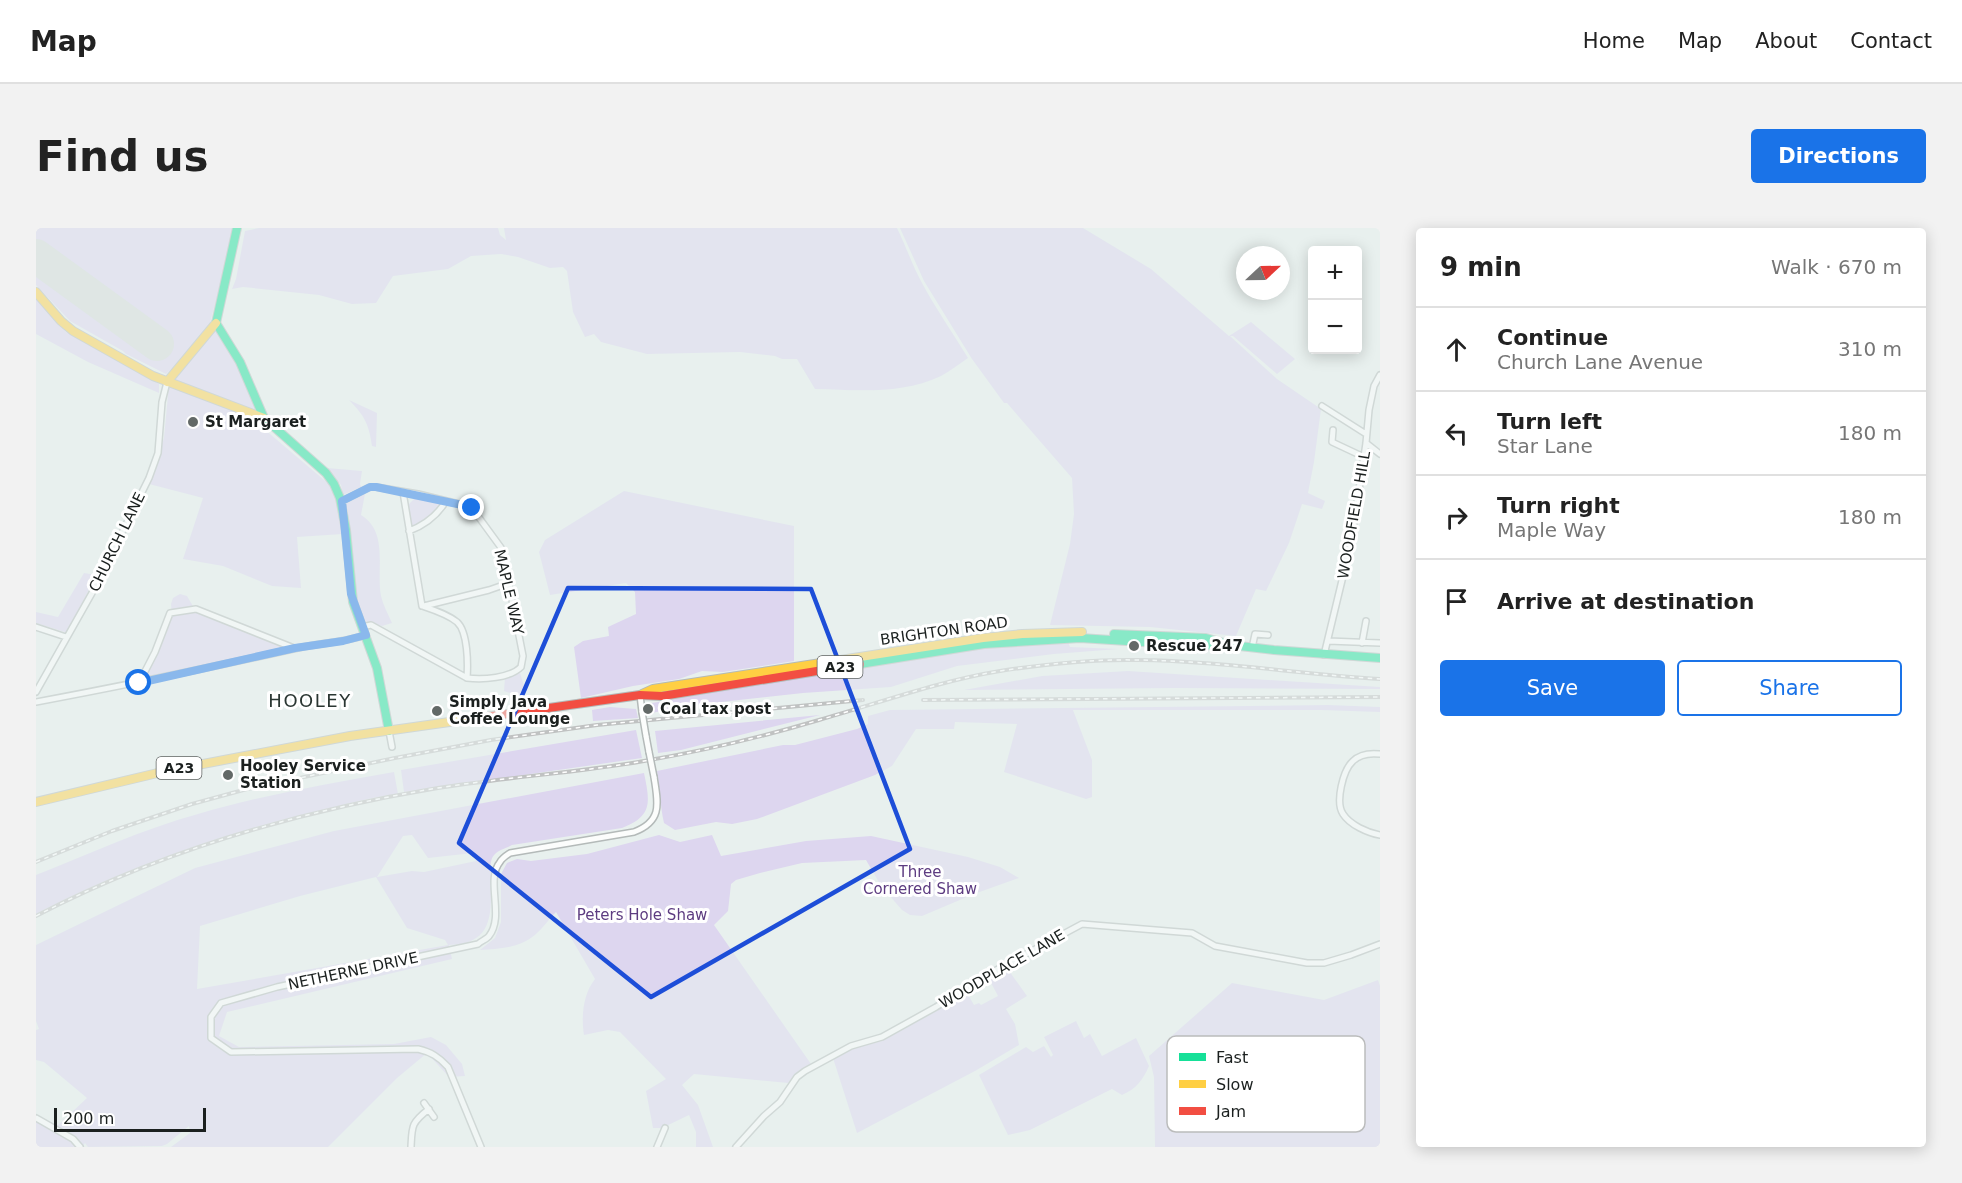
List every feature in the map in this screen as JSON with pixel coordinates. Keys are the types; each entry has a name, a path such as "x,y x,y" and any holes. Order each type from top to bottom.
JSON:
{"main road":[{"path":"167,382 216,323 237,228"},
{"path":"36,292 61,321 73,331 153,376 215,398 261,418 264,417"},
{"path":"216,323 244,370 264,417 271,426 332,479 342,501 351,594 381,685 389,728"},
{"name":"BRIGHTON ROAD","path":"36,802 166,771 350,736 357,731 434,720 453,721 640,695 659,696 984,644 1080,638 1204,646 1220,643 1324,655 1380,658"}],"street":[{"name":"WOODFIELD HILL","path":"1324,655 1351,543 1374,386 1380,375"},
{"name":"CHURCH LANE","path":"36,692 92,593 148,478 158,453 162,402 167,382"},
{"path":"1322,406 1366,434"},
{"path":"1333,430 1332,442 1364,457"},
{"path":"1366,443 1380,454"},
{"name":"MAPLE WAY","path":"342,501 370,487 467,506 472,508 502,549 523,656 521,667 515,673 477,679 467,678"},
{"path":"403,492 422,606"},
{"path":"409,531 436,516 446,501"},
{"path":"422,606 509,583"},
{"path":"36,702 139,683 295,648 343,641 371,625 467,678 468,662 465,640 459,623 438,611 422,606"},
{"path":"139,683 155,652 170,613 196,609 295,648"},
{"path":"1362,643 1366,621"},
{"path":"36,627 66,637"},
{"path":"1252,648 1255,634 1268,635"},
{"path":"1328,641 1380,643"},
{"name":"NETHERNE DRIVE","path":"481,1147 448,1067 439,1057 428,1051 418,1049 231,1052 212,1038 211,1017 221,1003 277,987 478,944 489,936 496,920 496,868 500,861 510,853 634,832 645,828 652,821 658,805 640,695"},
{"path":"389,728 392,747"},
{"path":"1380,754 1373,753 1352,761 1340,791 1339,802 1343,814 1353,824 1372,834 1380,835"},
{"name":"WOODPLACE LANE","path":"736,1147 780,1102 798,1077 806,1071 851,1046 882,1037 987,975 1082,924 1192,933 1215,946 1307,963 1324,963 1351,956 1380,944"},
{"path":"424,1103 434,1117"},
{"path":"411,1147 413,1124 429,1109"},
{"path":"36,1118 66,1134 80,1147"},
{"path":"657,1147 665,1128"}],"highlighted area":[{"path":"568,588 811,589 910,849 651,997 459,843"}],"green space":[{"path":"36,228 235,228 210,323 188,354 166,374 126,354 70,321 36,285"},
{"path":"259,228 498,228 500,235 506,240 504,228 897,228 922,283 968,358 941,376 926,382 895,389 863,390 815,389 797,359 782,359 775,356 740,352 647,354 601,342 594,334 585,337 573,312 567,271 563,267 550,268 501,254 471,256 448,269 393,276 376,303 352,304 319,295 243,287 232,289 245,231"},
{"path":"900,228 1083,228 1151,269 1229,336 1251,322 1295,359 1277,374 1233,336 1230,336 1277,379 1321,409 1308,493 1325,501 1322,509 1302,504 1289,543 1266,591 1256,589 1236,636 1150,627 1050,625 1070,544 1074,514 1072,478 1007,403 1004,403 972,359 924,281"},
{"path":"36,298 66,332 159,384 159,393 88,362 36,334"},
{"path":"215,327 239,366 258,410 257,413 172,379"},
{"path":"169,384 210,402 228,406 229,409 257,423 330,485 335,495 343,534 297,537 301,588 272,586 223,566 183,559 203,498 149,484 164,438"},
{"path":"349,400 377,413 376,447 372,446 365,420"},
{"path":"327,468 362,471 361,487 343,495 341,485"},
{"path":"624,491 794,526 794,661 723,672 702,671 679,679 633,686 581,698 574,647 583,641 609,636 608,627 636,614 635,592 626,583 550,595 539,552 545,540"},
{"path":"365,494 361,515 370,522 378,541 381,596 392,623 382,626 364,621 355,593 351,541 345,504"},
{"path":"416,497 440,503 433,514 413,527 407,506"},
{"path":"84,573 96,575 68,633 36,623 36,612 58,617"},
{"path":"180,594 187,596 197,613 284,647 145,679 172,617 173,598"},
{"path":"1068,642 1070,647 1118,649 957,666 891,687 803,693 694,705 651,713 652,703 983,647"},
{"path":"1128,671 1380,687 1380,689 964,690 1042,676"},
{"path":"520,673 525,689 520,696 504,691 505,677"},
{"path":"1328,705 1380,707 1380,712 1073,710 1092,760 1092,797 1086,799 1004,772 1017,724 955,722 954,729 916,729 892,766 875,775 757,819 732,824 716,822 675,830 664,823 657,771 783,745 795,745 857,729 868,724 868,716 890,710"},
{"path":"610,707 636,709 638,718 593,721 592,710"},
{"path":"820,715 681,750 658,753 655,731"},
{"path":"636,730 642,758 404,792 401,770"},
{"path":"394,772 398,794 368,799 245,830 138,867 36,914 36,875 116,842 222,807 295,790"},
{"path":"644,773 648,800 644,813 622,828 512,845 495,854 491,864 491,902 487,924 483,932 475,939 449,945 452,959 227,1012 219,1036 239,1047 394,1044 431,1037 446,1045 462,1064 465,1076 449,1077 427,1053 397,1078 328,1147 171,1147 190,1133 189,1126 162,1146 88,1147 85,1143 82,1147 36,1147 36,1115 56,1127 87,1098 44,1062 36,1060 36,1030 39,1029 36,1021 36,945 195,868 334,831","holes":["412,835 428,858 473,853 476,861 424,872 412,871 377,877 403,836","376,877 407,928 445,940 448,945 197,989 200,926 300,896"]},
{"name":"Peters Hole Shaw","path":"659,835 680,842 712,835 721,856 806,841 871,836 968,857 1000,867 1019,878 922,916 910,915 902,910 880,884 866,860 802,863 736,880 731,884 728,911 714,925 811,1064 800,1070 788,1083 694,1074 682,1085 698,1105 713,1147 696,1147 696,1132 689,1115 662,1128 653,1128 646,1091 666,1079 620,1032 608,1030 584,1035 584,1006 595,979 556,912 539,932 524,942 502,948 480,950 495,938 501,922 501,874 507,863 517,859 531,861 587,854"},
{"path":"1007,968 1027,996 1006,1009 1015,1024 1019,1045 975,1071 857,1133 833,1058 851,1049 882,1041 967,993 974,1005 979,1003 981,1005 998,996 989,979"},
{"path":"1378,980 1380,986 1380,1147 1155,1147 1154,1077 1149,1056 1167,1040 1167,1132 1365,1132 1365,1036 1172,1036 1232,983 1324,1000"},
{"path":"1076,1021 1084,1038 1090,1034 1102,1056 1136,1038 1149,1066 1144,1076 1127,1093 1122,1095 1112,1089 1030,1130 1008,1135 979,1075 1026,1047 1033,1052 1044,1046 1051,1057 1053,1055 1044,1037"}],"runway":[{"path":"36,256 157,344"}],"railway":[{"path":"36,916 83,893 181,853 283,821 386,797 438,788 618,765 688,753 776,732 977,675 1069,662 1138,660 1380,679"},
{"path":"923,700 1380,697"},
{"path":"36,862 112,831 192,804 247,789 395,758 491,740 597,725 863,700"}],"traffic: fast":[{"path":"237,228 216,323 240,362 264,418 326,473 340,498 346,530 353,602 377,668 389,731"},
{"path":"1114,634 1206,638 1231,645 1274,650 1380,658"},
{"path":"860,664 984,644 1080,638 1205,646 1220,643"}],"traffic: slow":[{"path":"36,292 61,321 73,331 153,376 264,418"},
{"path":"167,382 216,323"},
{"path":"642,694 653,689 983,638 1082,632"},
{"path":"36,802 166,771 350,736 485,717"}],"traffic: jam":[{"path":"485,717 640,695 662,696 860,664"}],"place":[{"name":"St Margaret","path":"193,422"},
{"name":"Rescue 247","path":"1134,646"},
{"name":"Coal tax post","path":"648,709"},
{"name":"Simply Java Coffee Lounge","path":"437,711"},
{"name":"Hooley Service Station","path":"228,775"}],"district":[{"name":"HOOLEY","path":"310,700"}],"route":[{"path":"139,683 295,648 366,635 352,601 342,501 370,487 376,487 418,494 472,508"}],"park label":[{"name":"Three Cornered Shaw","path":"920,880"}]}
